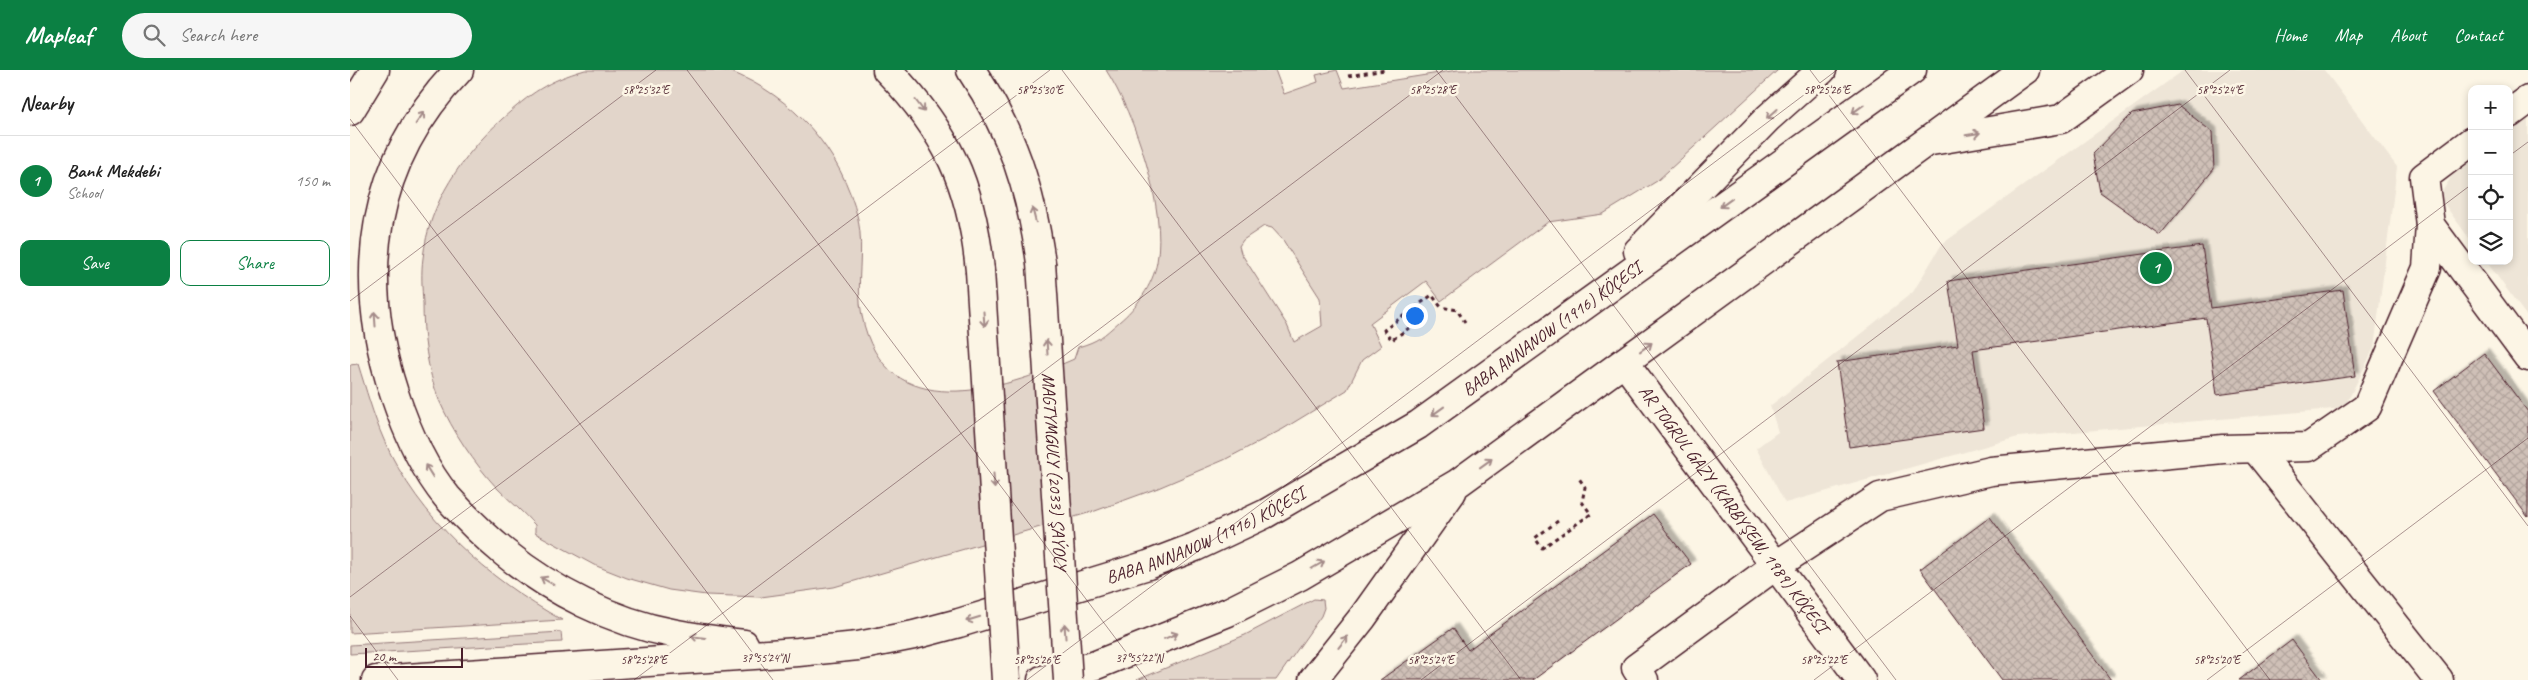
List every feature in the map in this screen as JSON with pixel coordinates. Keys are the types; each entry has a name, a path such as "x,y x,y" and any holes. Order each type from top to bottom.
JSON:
{"main road":[{"path":"350,111 375,70"},
{"path":"459,70 446,84 411,131 378,217 374,246 376,327 384,364 408,432 428,470 446,496 475,527 506,554 541,578 585,603 627,621 671,633 798,652"},
{"path":"887,70 919,103 938,130 966,192 977,233 1006,680"},
{"name":"MAGTYMGULY (2033) ŞAÝOLY","path":"971,70 990,98 1009,134 1023,175 1035,220 1041,263 1068,680"},
{"path":"1587,303 1768,118 1822,70"},
{"name":"BABA ANNANOW (1916) KÖÇESI","path":"376,680 798,652 858,646 914,635 1098,582 1195,547 1265,514 1418,426 1912,70"},
{"path":"1042,680 1096,665 1228,612 1300,576 1458,483 2025,70"},
{"path":"1925,142 2061,119 2129,70"},
{"path":"2513,111 2528,100"},
{"path":"1644,680 1636,668 1775,566 1880,497 1990,471 2223,449 2309,447 2367,407 2427,268 2430,225 2424,177 2468,145"},
{"path":"2430,225 2528,356"},
{"name":"AR TOGRUL GAZY (KARBYŞEW, 1989) KÖÇESI","path":"1625,363 1861,680"},
{"path":"2255,448 2439,680"},
{"path":"1313,680 1362,617 1458,483"}],"path":[{"path":"1348,76 1385,70"},
{"path":"1416,324 1392,340 1384,330 1432,296 1441,307 1457,310 1465,322"},
{"path":"1558,521 1534,538 1542,548 1590,514 1582,502 1585,487 1578,478"}],"shaded area":[{"path":"585,70 729,71 774,95 794,111 812,129 827,149 840,171 850,194 860,231 860,304 862,316 875,351 895,374 920,387 949,391 981,389 1013,381 1074,359 1078,347 1100,338 1125,316 1143,295 1152,279 1157,262 1159,240 1153,190 1138,137 1128,112 1106,70 1275,70 1284,94 1318,82 1316,75 1337,70 1344,88 1458,70 1778,70 1657,181 1603,214 1548,222 1441,301 1426,281 1370,323 1381,346 1362,360 1347,390 1283,429 1224,460 1158,488 1095,511 834,587 761,597 706,595 669,590 627,578 594,565 535,533 535,525 497,488 472,458 457,435 439,400 426,352 422,286 426,237 432,218 440,199 461,164 487,133 531,95 550,83","holes":["1264,226 1272,228 1283,240 1320,298 1322,326 1294,342 1287,325 1241,253 1239,246 1243,240"]},
{"path":"2184,70 2324,70 2397,167 2374,348 2344,408 2018,437 1785,503 1756,448 1778,432 1770,406 1913,292 1942,244"},
{"path":"2528,118 2528,318 2489,265 2513,265 2513,129"},
{"path":"2468,164 2468,237 2439,197 2451,177"},
{"path":"358,364 384,440 416,496 436,521 482,566 508,586 562,620 350,633 350,365"},
{"path":"1314,599 1323,600 1324,608 1321,616 1276,680 1137,680 1245,635"},
{"path":"561,632 562,642 350,654 350,645"}],"building":[{"path":"2178,105 2212,132 2214,169 2160,235 2100,192 2093,154 2132,114"},
{"path":"2202,246 2211,308 2343,290 2355,376 2217,395 2206,318 1973,350 1984,428 1849,447 1837,362 1958,345 1948,281"},
{"path":"2484,353 2528,412 2528,517 2434,391"},
{"path":"1653,514 1691,564 1533,680 1380,680 1453,628 1468,650"},
{"path":"1990,517 2111,680 2002,680 1920,569"},
{"path":"2292,640 2322,680 2239,680"}],"place":[{"name":"Bank Mekdebi","path":"2156,268"}]}
